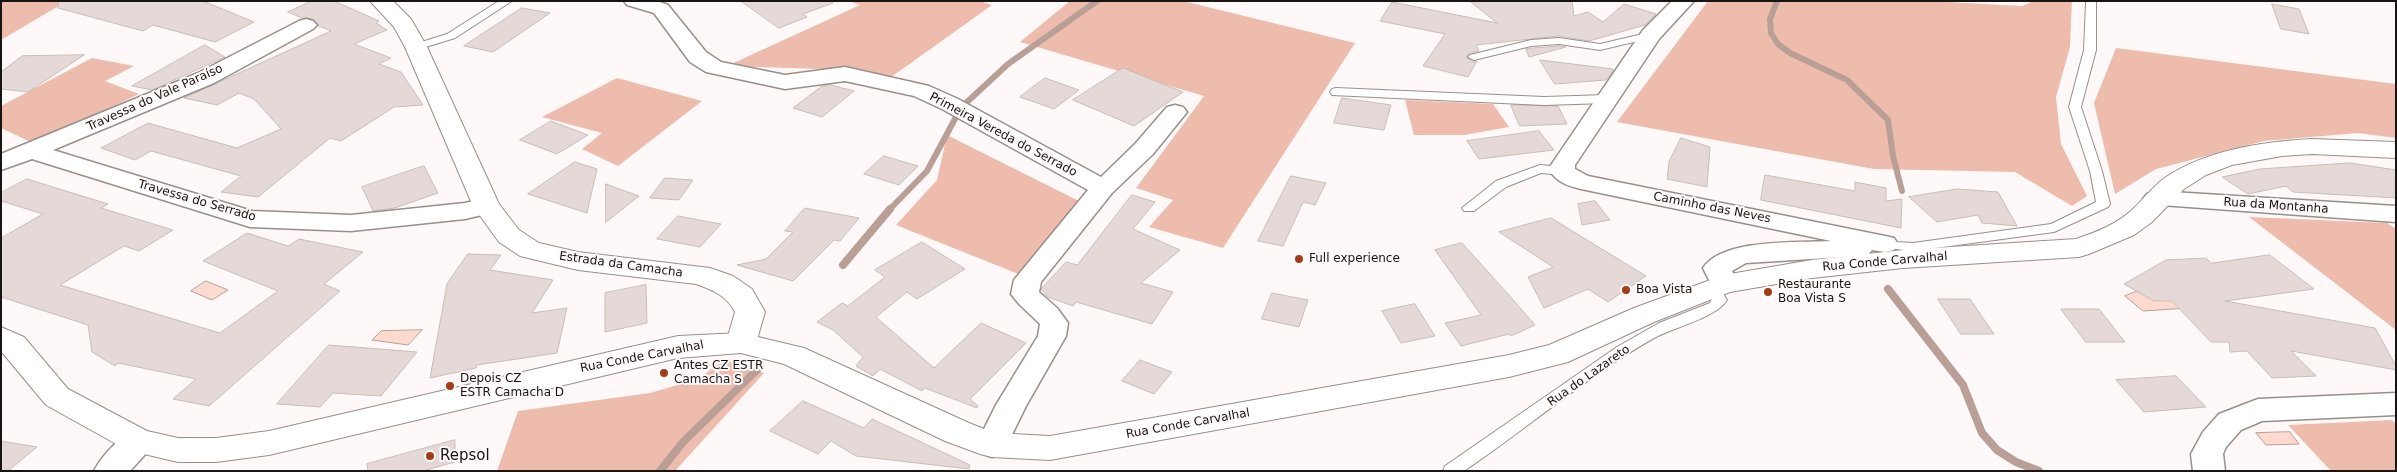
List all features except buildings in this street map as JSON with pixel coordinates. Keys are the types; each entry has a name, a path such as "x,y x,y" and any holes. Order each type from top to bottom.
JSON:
{"main road":[{"name":"Estrada da Camacha","path":"381,1 402,24 416,47 486,206 509,236 530,250 578,261 700,275 723,283 742,296 750,312 741,342"},
{"name":"Rua Conde Carvalhal","path":"1,338 13,344 57,397 139,441 178,450 216,450 268,443 630,357 702,344 741,342 793,356 957,432 992,445 1050,448 1509,366 1557,354 1644,315 1718,286 1812,269 1903,260 2079,248 2106,238 2137,220 2156,199 2176,182 2209,166 2247,155 2314,146 2396,150"}],"street":[{"name":"Primeira Vereda do Serrado","path":"634,1 661,9 698,57 714,67 785,82 845,74 921,92 950,104 1102,188"},
{"path":"1562,170 1563,165 1606,99 1651,35 1684,1"},
{"name":"Travessa do Vale Paraíso","path":"1,163 206,78 306,25"},
{"path":"992,445 1011,405 1052,336 1054,323 1046,312 1030,301 1025,294 1028,280 1102,188 1144,149 1176,112"},
{"name":"Travessa do Serrado","path":"32,151 250,219 352,223 465,211 486,206"},
{"name":"Caminho das Neves","path":"1562,170 1569,177 1581,182 1885,244"},
{"name":"Rua da Montanha","path":"2156,199 2396,214"},
{"path":"1718,286 1717,268 1729,260 1743,256 1885,244"},
{"path":"2210,471 2207,454 2214,440 2230,422 2258,410 2396,404"},
{"path":"110,471 139,441"}],"lane":[{"path":"416,47 451,36 507,1"},
{"path":"1885,244 1913,247 2054,228 2103,204 2096,171 2075,107 2090,50 2091,2"},
{"path":"1474,57 1531,43 1559,41 1600,47 1651,35"},
{"path":"1336,92 1544,101 1606,99"},
{"path":"1469,208 1501,184 1540,169 1562,170"},
{"name":"Rua do Lazareto","path":"1451,471 1490,446 1585,376 1649,334 1715,306 1720,300 1718,286"}],"shaded area":[{"path":"1,1 67,1 1,40"},
{"path":"848,1 979,1 992,5 887,80 849,70 727,66 860,5"},
{"path":"1070,1 1183,1 1355,43 1223,248 1149,227 1173,200 1136,188 1204,96 1020,42"},
{"path":"1708,1 1928,1 2022,6 2034,1 2072,1 2070,47 2056,97 2061,144 2087,196 2072,206 2015,172 1874,169 1617,122"},
{"path":"2116,48 2396,84 2396,138 2358,133 2264,141 2156,169 2115,194 2094,103"},
{"path":"92,58 134,66 105,81 139,94 35,144 1,128 1,106"},
{"path":"617,78 702,101 618,166 582,149 602,133 542,117"},
{"path":"1405,100 1493,104 1509,127 1464,135 1414,135"},
{"path":"947,135 1083,203 1021,275 896,225 937,180"},
{"path":"2249,217 2387,223 2396,229 2396,330"},
{"path":"206,281 228,290 212,300 191,291"},
{"path":"2138,291 2176,296 2188,308 2143,311 2125,296"},
{"path":"422,330 408,345 372,340 381,331"},
{"path":"724,360 764,373 675,471 497,471 518,411 650,393 698,379"},
{"path":"2392,420 2396,424 2396,471 2331,471 2288,425"},
{"path":"2290,432 2299,444 2266,445 2256,433"}],"waterway":[{"path":"966,103 1008,64 1097,1"},
{"path":"1777,1 1770,19 1771,33 1778,44 1790,53 1847,80 1888,120 1893,156 1902,191"},
{"path":"889,210 927,171 956,117"},
{"path":"843,265 890,209"},
{"path":"1888,289 1963,385 1982,433 1997,450 2016,462 2039,471"},
{"path":"660,471 683,442 760,367"}],"place":[{"name":"Full experience","path":"1299,259"},
{"name":"Boa Vista","path":"1626,290"},
{"name":"Restaurante Boa Vista S","path":"1768,292"},
{"name":"Antes CZ ESTR Camacha S","path":"664,373"},
{"name":"Depois CZ ESTR Camacha D","path":"450,386"},
{"name":"Repsol","path":"430,456"}]}
